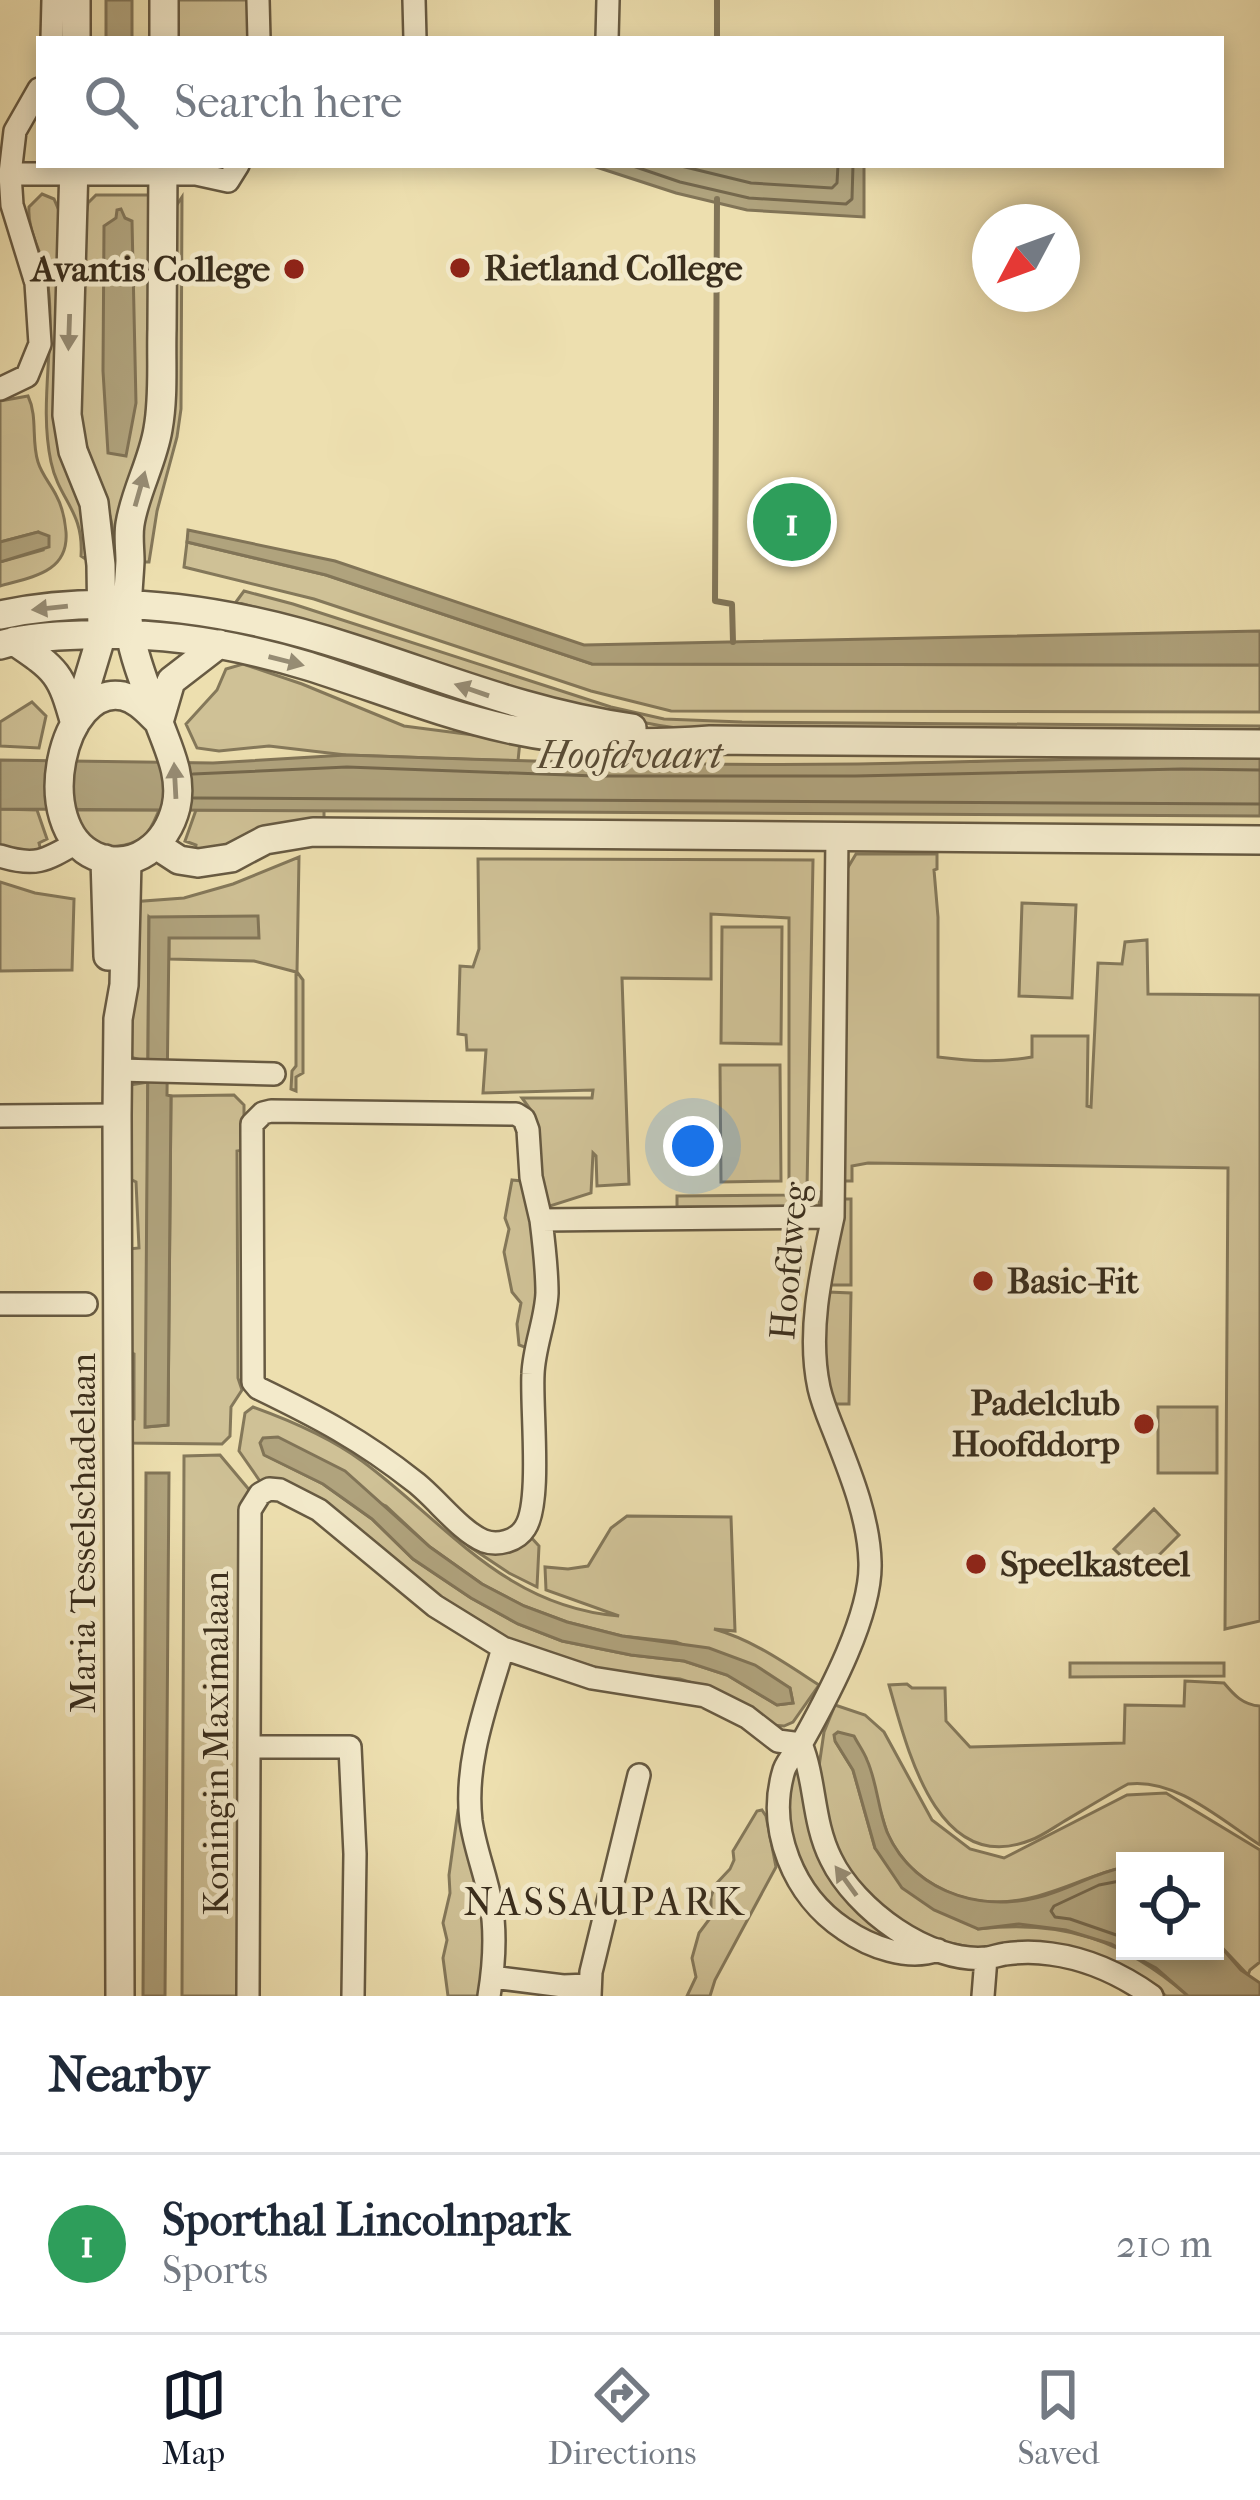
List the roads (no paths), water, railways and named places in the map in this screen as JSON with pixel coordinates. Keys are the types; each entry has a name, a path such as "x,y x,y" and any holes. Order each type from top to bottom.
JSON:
{"street":[{"path":"52,36 53,0"},
{"path":"76,0 76,36"},
{"path":"164,0 164,36"},
{"path":"258,0 259,36"},
{"path":"414,0 415,36"},
{"path":"608,0 608,36"},
{"path":"0,389 27,376 40,344 36,283 12,205 10,174 15,131 36,94"},
{"path":"10,174 74,169 233,173"},
{"path":"74,169 67,416 73,451 94,503 115,619 173,755 177,778 176,806 161,839 144,855 116,860 93,856 72,838 58,798 62,754 115,619 130,524 158,430 163,169"},
{"path":"0,615 57,606 304,665 407,700 518,731 574,741 638,745 710,740 1260,744"},
{"path":"7,643 115,619 226,615 348,647 528,708 710,740"},
{"path":"7,643 45,662 60,677 74,727"},
{"path":"160,726 170,680 219,644"},
{"path":"74,727 98,699 118,694 137,701 160,726"},
{"path":"161,839 178,860 198,863 231,858 265,840 313,832 1260,840"},
{"name":"Hoofdweg","path":"837,835 833,1217 820,1277 814,1347 819,1388 864,1521 870,1564 855,1633 801,1744 785,1765 779,1797 782,1838 790,1866 812,1900 845,1930 870,1943 923,1956 938,1951"},
{"path":"0,856 38,862 72,838"},
{"name":"Maria Tesselschadelaan","path":"116,860 110,985 127,1070 117,1115 120,1996"},
{"path":"127,1070 274,1074"},
{"path":"262,1113 516,1114 528,1130 534,1201 541,1220 547,1298 533,1374 533,1501 525,1528 515,1538 502,1543 482,1540 357,1439 253,1382 251,1134 252,1124 262,1113"},
{"path":"0,1116 117,1115"},
{"path":"541,1220 833,1217"},
{"path":"0,1304 86,1304"},
{"name":"Koningin Maximalaan","path":"248,1996 250,1510 260,1494 280,1490 320,1510 435,1606 503,1648"},
{"path":"639,1775 589,1990 490,1987 494,1935 471,1823 470,1773 503,1648 592,1678 705,1696 747,1717 778,1742 801,1744 811,1769 820,1832 844,1880 888,1924 938,1951 986,1958 1005,1954 1071,1958 1125,1977 1152,1996"},
{"path":"249,1748 350,1747 355,1854 353,1996"},
{"path":"983,1996 986,1958"}],"water":[{"path":"106,0 132,0 132,36 106,36"},
{"path":"599,168 864,168 864,217 747,210"},
{"path":"121,209 132,221 136,403 126,456 108,453 103,371 104,226"},
{"path":"188,530 335,561 584,645 1260,631 1260,665 592,664 326,575 187,542"},
{"path":"38,532 49,536 49,547 0,562 0,542"},
{"path":"346,755 730,764 1260,758 1260,816 0,809 0,760 213,763"},
{"path":"258,916 259,938 169,938 168,1425 145,1427 149,917"},
{"path":"278,1437 345,1471 430,1547 482,1584 524,1606 622,1636 709,1648 755,1665 790,1688 793,1703 777,1705 727,1675 684,1661 562,1641 518,1624 413,1559 372,1519 323,1484 264,1455 263,1438"},
{"path":"146,1473 169,1473 165,1996 143,1996"},
{"path":"834,1735 854,1736 873,1777 887,1832 916,1872 936,1886 982,1901 1006,1902 1055,1892 1116,1870 1116,1947 1066,1930 1019,1924 978,1929 934,1910 902,1888 875,1848 853,1770"},
{"path":"1224,1950 1260,1983 1260,1996 1188,1996 1141,1960 1224,1960"}],"waterway":[{"path":"717,0 717,36"},
{"path":"717,199 715,601 732,604 733,642"}],"place":[{"name":"Rietland College","path":"460,268"},
{"name":"Avantis College","path":"294,269"},
{"name":"Sporthal Lincolnpark","path":"792,522"},
{"name":"Basic-Fit","path":"983,1281"},
{"name":"Padelclub Hoofddorp","path":"1144,1424"},
{"name":"Speelkasteel","path":"976,1564"}],"district":[{"name":"NASSAUPARK","path":"605,1902"}],"water label":[{"name":"Hoofdvaart","path":"630,755"}]}
